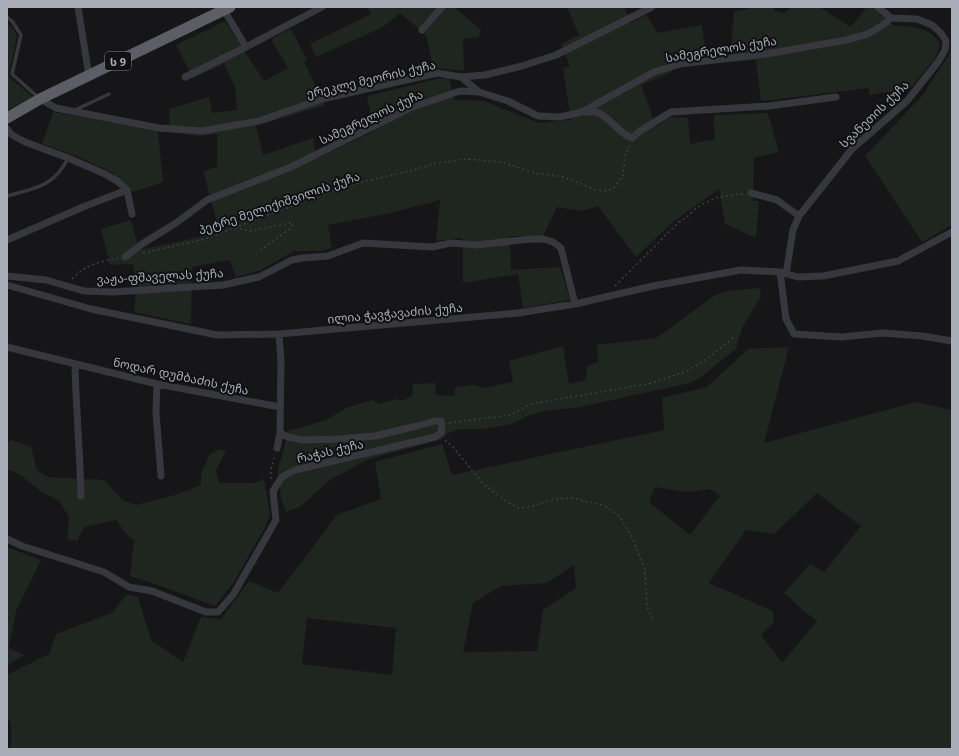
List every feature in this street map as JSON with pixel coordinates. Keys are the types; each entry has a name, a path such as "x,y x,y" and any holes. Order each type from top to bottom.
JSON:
{"highway":[{"name":"ს 9","path":"7,118 40,99 227,8"}],"street":[{"path":"78,7 89,76"},
{"path":"185,77 322,7"},
{"path":"422,30 442,7"},
{"name":"ერეკლე მეორის ქუჩა","path":"40,99 56,108 159,128 202,131 259,121 322,100 437,73 462,77 485,75 522,66 556,55 652,7"},
{"path":"878,7 891,18"},
{"path":"227,8 246,47"},
{"name":"სამეგრელოს ქუჩა","path":"125,257 207,200 291,166 410,108 460,91 479,92 508,101 538,116 560,117 582,112 654,72 680,64 766,54 846,40 868,34 883,26 891,18"},
{"name":"სვანეთის ქუჩა","path":"891,18 917,19 932,25 941,33 946,41 945,50 938,62 907,101 852,149 799,216 792,230 783,273 786,319 794,334 841,338 884,333 922,336 952,341"},
{"path":"462,77 479,92"},
{"path":"582,112 597,112 625,136 632,138 640,131 671,112 769,106 836,97"},
{"path":"7,129 12,135 25,142 68,158 105,174 117,181 127,190 132,214"},
{"path":"7,240 83,207 127,190"},
{"path":"750,193 777,200 799,216"},
{"name":"ილია ჭავჭავაძის ქუჩა","path":"7,285 91,309 217,335 279,334 518,313 575,304 653,286 741,270 783,273 798,277 823,276 898,261 952,232"},
{"name":"ვაჟა-ფშაველას ქუჩა","path":"7,276 46,280 84,291 113,292 223,286 259,277 292,260 328,256 363,243 432,247 452,243 476,245 544,239 553,242 561,248 575,304"},
{"path":"277,448 280,433 281,361 279,334"},
{"name":"ნოდარ დუმბაძის ქუჩა","path":"7,347 157,384 280,407"},
{"path":"76,364 81,496"},
{"path":"157,384 156,413 160,476"},
{"name":"რაჭას ქუჩა","path":"280,433 288,437 303,440 340,439 375,436 435,421 441,421 442,424"},
{"path":"435,437 441,433 442,424"},
{"name":"რაჭას ქუჩა","path":"273,491 282,477 295,470 435,437"},
{"path":"7,539 22,546 104,572 129,586 152,591 206,612 218,612 234,595 276,520 273,491"}],"lane":[{"path":"7,17 12,21 21,35 12,74 40,99"},
{"path":"72,111 109,94"},
{"path":"7,196 45,185 63,169 68,158"}],"path":[{"name":"პეტრე მელიქიშვილის ქუჩა","path":"70,287 72,280 76,275 92,264 205,239 313,198 358,183 437,163 467,159 501,162 536,173 564,177 593,189 605,191 614,188 623,174 625,157 632,138"},
{"path":"610,296 615,286 679,222 685,219 694,210 710,200 727,195 750,193"},
{"path":"235,228 250,231 290,223 293,224 291,228 257,252"},
{"path":"442,424 510,415 531,404 652,383 687,371 707,359 735,336"},
{"path":"435,437 447,441 483,484 509,503 519,508 530,507 555,499 573,498 605,506 620,517 633,539 645,570 647,607 653,620"},
{"path":"273,491 272,469 277,448"}],"shaded area":[{"path":"367,7 454,7 481,30 479,37 463,39 464,71 433,68 426,35 400,13 383,27 316,57 310,44 371,14"},
{"path":"567,7 624,7 630,23 647,15 657,33 702,25 706,57 671,59 672,72 641,85 656,126 671,117 688,118 690,144 715,139 714,115 768,113 779,152 754,158 753,201 759,201 756,238 725,224 719,189 674,221 636,257 598,206 582,211 557,207 543,236 510,236 511,270 560,267 570,300 523,308 518,274 463,283 463,239 458,238 436,241 440,200 390,213 328,225 332,248 321,251 294,251 261,270 236,277 230,260 192,267 191,324 134,312 137,284 133,264 110,265 101,229 131,220 139,250 204,236 219,230 203,171 217,167 217,134 200,136 170,132 169,109 209,97 212,113 237,110 235,87 224,64 193,78 176,45 225,21 264,81 288,68 271,39 291,29 307,60 304,62 325,105 256,126 263,155 313,138 316,159 374,131 367,96 437,79 449,78 454,100 484,101 539,123 571,120 563,68 570,66 561,44 579,35"},
{"path":"755,7 774,7 774,11 784,13 792,7 819,7 851,27 867,7 873,7 894,26 908,26 927,31 933,35 940,46 934,60 910,89 869,95 869,88 761,101 756,60 730,62 734,12"},
{"path":"7,23 13,28 17,36 9,75 10,78 33,97 7,110"},
{"path":"952,50 952,225 922,242 865,156 922,96"},
{"path":"53,112 158,131 163,182 133,192 111,172 77,156 42,144"},
{"path":"759,288 761,296 742,328 736,349 701,377 690,383 580,407 545,411 530,415 511,424 483,429 460,429 448,433 442,439 369,459 331,479 300,507 286,512 281,498 278,469 289,430 326,420 346,408 372,400 379,404 396,399 402,401 412,396 413,384 436,383 435,395 454,396 455,387 475,385 483,388 513,382 509,361 563,346 569,384 585,380 587,366 598,362 597,345 656,338 715,295 728,291"},
{"path":"789,347 764,443 916,402 952,410 952,749 11,749 11,724 7,715 7,675 49,654 56,634 112,613 127,594 138,597 151,640 183,662 201,617 221,619 249,581 278,593 337,515 381,499 375,462 442,444 452,475 664,430 662,398 707,387 748,349","holes":["655,487 687,492 710,489 720,496 690,535 649,502","817,493 861,526 824,572 810,564 784,593 817,621 782,663 761,635 774,622 773,611 709,583 746,530 774,534","574,565 576,588 543,610 537,651 463,652 473,603 501,586 547,583","307,618 396,628 392,675 302,664"]},
{"path":"12,440 31,447 37,470 48,477 104,480 123,501 137,505 175,495 201,485 201,473 210,454 220,449 226,451 216,470 219,483 254,483 264,479 270,514 264,529 234,582 215,606 130,576 134,541 128,536 116,520 84,527 77,541 67,539 69,517 59,501 40,491 22,476 10,470 7,471 7,443"},
{"path":"7,547 41,560 16,611 9,648 25,655 7,665"}]}
